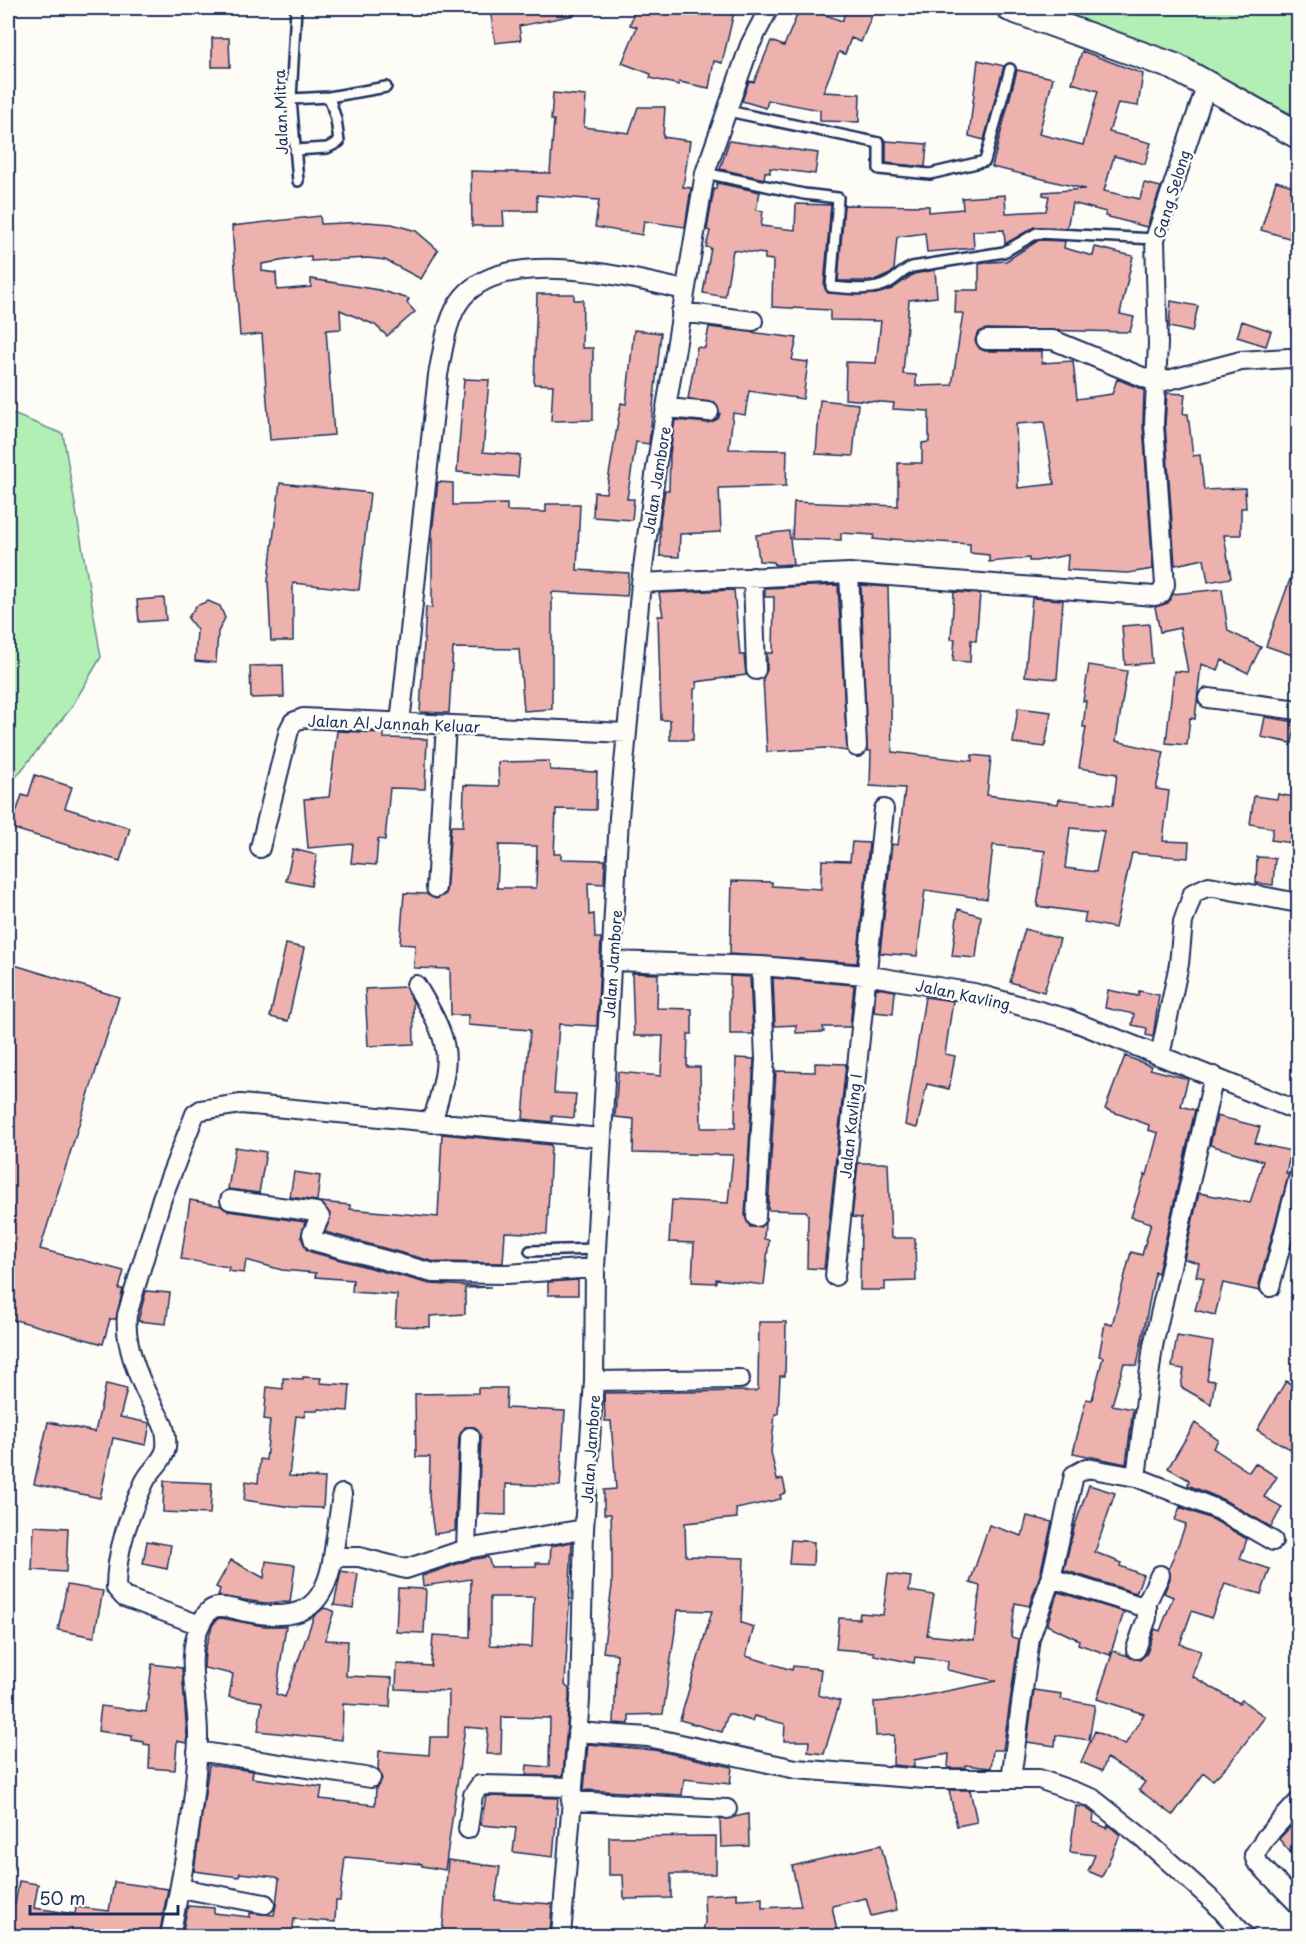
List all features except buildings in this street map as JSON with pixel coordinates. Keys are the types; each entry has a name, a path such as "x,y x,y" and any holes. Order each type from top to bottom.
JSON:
{"street":[{"name":"Jalan Jambore","path":"561,1936 577,1732 584,1529 594,1381 595,1268 619,817 641,583 656,468 668,408 684,290 705,173 750,45 769,8"},
{"path":"1010,8 1153,58 1299,135"},
{"name":"Gang Selong","path":"849,573 979,581 1117,595 1155,596 1161,594 1164,585 1154,424 1158,344 1155,239 1206,84"},
{"path":"400,723 438,375 445,340 463,298 492,277 523,270 559,270 633,278 684,290"},
{"path":"681,312 753,321"},
{"path":"986,340 1053,340 1156,383 1241,361 1289,358 1299,360"},
{"path":"668,408 709,412"},
{"path":"641,583 849,573 856,747"},
{"path":"753,577 756,670"},
{"path":"1208,698 1299,710"},
{"name":"Jalan Al Jannah Keluar","path":"260,848 289,730 293,722 303,718 626,733"},
{"path":"436,888 446,725"},
{"name":"Jalan Kavling I","path":"835,1276 884,809"},
{"path":"1160,1056 1179,964 1183,922 1193,893 1209,886 1299,903"},
{"name":"Jalan Kavling","path":"613,961 761,966 865,975 986,996 1065,1018 1297,1110"},
{"path":"756,1217 765,1059 761,966"},
{"path":"416,985 435,1016 447,1046 444,1077 432,1123"},
{"path":"1136,1477 1153,1346 1214,1076"},
{"path":"200,1625 124,1598 116,1588 120,1545 145,1481 166,1451 165,1424 151,1402 132,1355 126,1332 127,1315 162,1198 191,1121 201,1110 241,1104 601,1138"},
{"path":"1270,1287 1299,1179"},
{"path":"230,1200 316,1212 320,1217 312,1234 314,1241 433,1273 507,1274 595,1268"},
{"path":"594,1381 740,1379"},
{"path":"466,1549 470,1437"},
{"path":"1011,1779 1030,1638 1051,1578 1074,1475 1087,1468 1136,1477 1219,1510 1273,1541"},
{"path":"170,1936 180,1888 197,1751 197,1711 193,1663 200,1625 208,1612 216,1608 261,1615 287,1616 301,1613 317,1599 327,1580 333,1557 342,1494"},
{"path":"333,1557 359,1557 406,1569 466,1549 584,1529"},
{"path":"1136,1649 1147,1617 1147,1602 1160,1575"},
{"path":"1051,1578 1148,1608"},
{"path":"577,1732 648,1737 796,1769 914,1778 1039,1779 1092,1798 1145,1840 1214,1902 1245,1936"},
{"path":"197,1751 371,1778"},
{"path":"468,1829 473,1795 480,1785 727,1809"},
{"path":"1299,1802 1266,1837 1254,1855 1256,1862 1299,1904"},
{"path":"180,1888 265,1904"}],"lane":[{"name":"Jalan Mitra","path":"296,8 291,99 298,181"},
{"path":"728,111 879,143 879,170 930,174 985,162 1010,69"},
{"path":"291,99 329,97 386,87"},
{"path":"295,150 327,148 339,142 336,119 329,97"},
{"path":"705,173 804,194 838,198 831,287 877,287 888,283 912,267 1004,252 1037,233 1155,239"},
{"path":"530,1251 596,1249"}],"green space":[{"path":"1029,8 1298,8 1298,117 1164,51"},
{"path":"8,412 63,434 101,657 71,708 8,787"}]}
